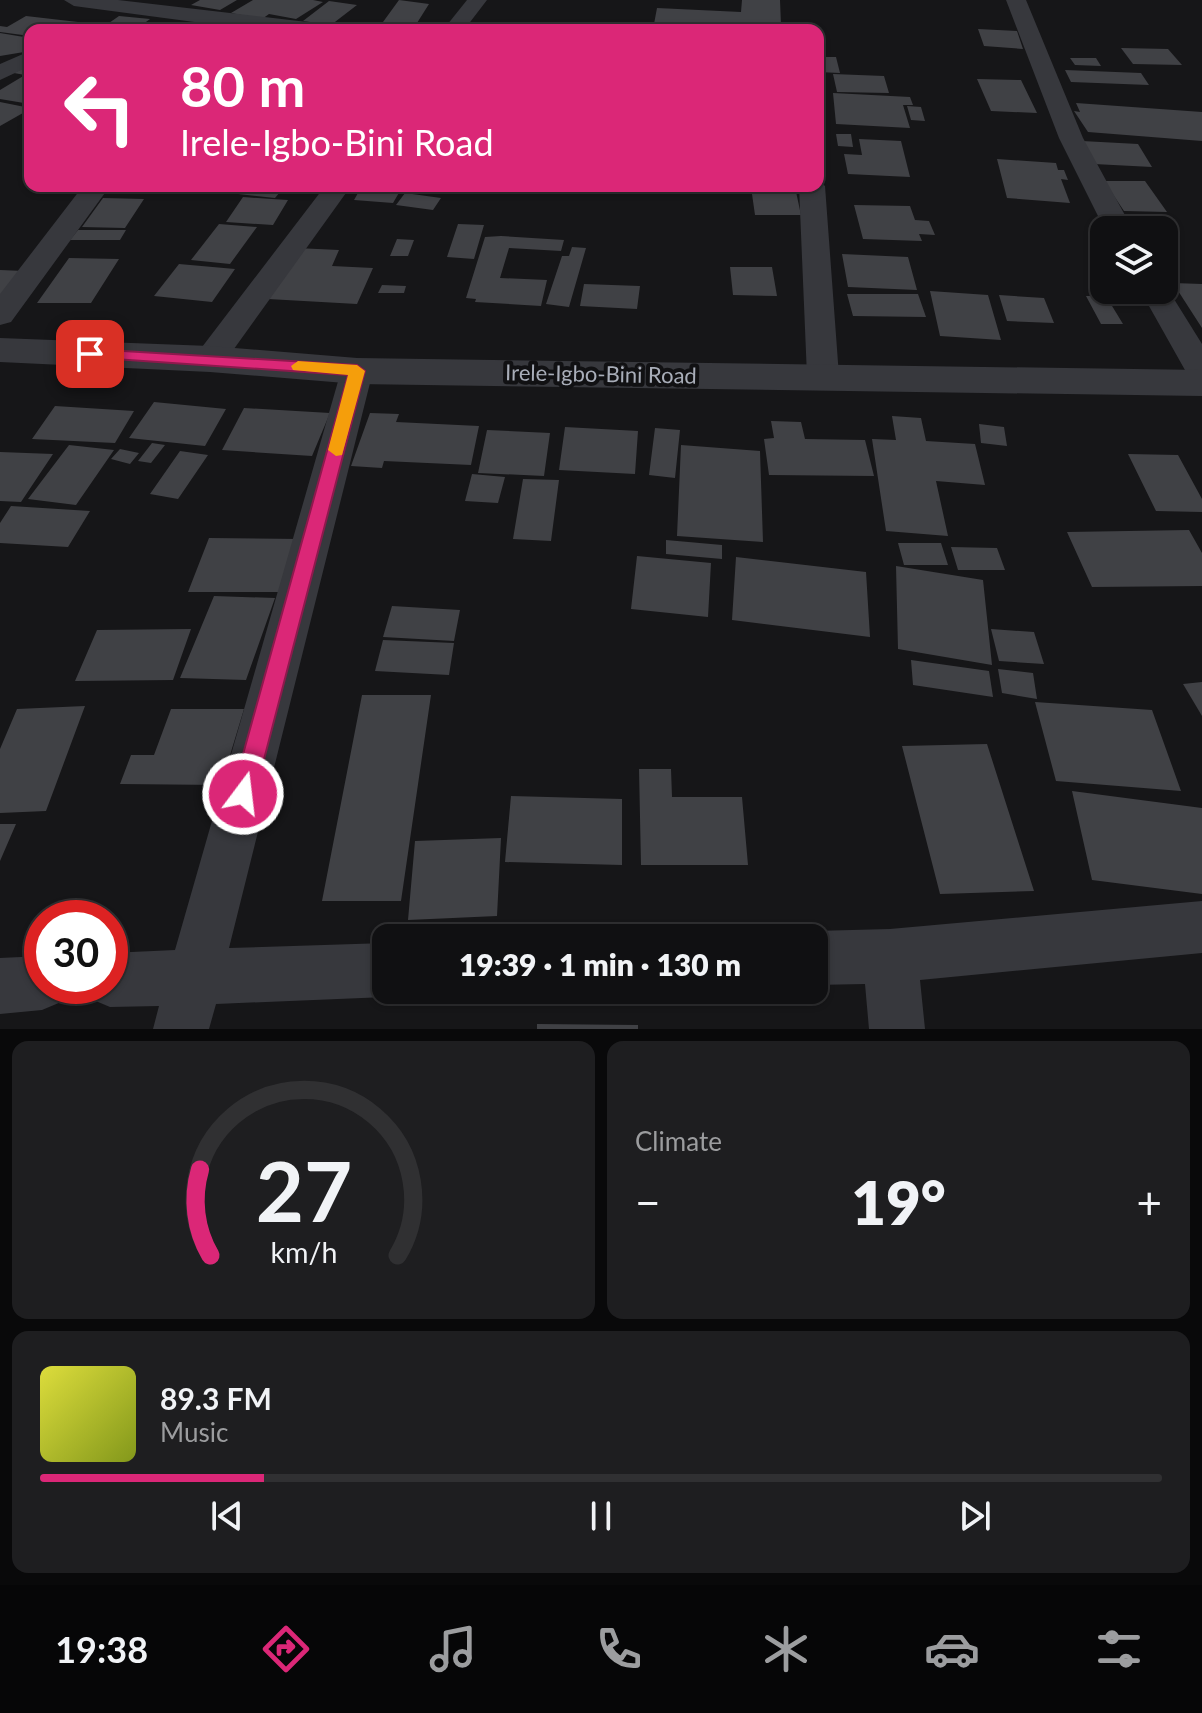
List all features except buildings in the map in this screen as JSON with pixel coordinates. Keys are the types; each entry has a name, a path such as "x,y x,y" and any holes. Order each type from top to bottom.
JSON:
{"street":[{"path":"74,0 123,4 228,24"},
{"path":"458,24 477,0"},
{"path":"1016,0 1071,138 1112,216"},
{"path":"90,22 123,4"},
{"path":"0,73 24,60"},
{"path":"0,315 92,192"},
{"path":"210,359 334,192"},
{"path":"812,192 823,376"},
{"path":"1163,304 1202,371"},
{"name":"Irele-Igbo-Bini Road","path":"0,350 210,359 357,371 1202,383"},
{"path":"181,1029 357,371"},
{"path":"828,958 890,956 1202,927"},
{"path":"890,956 897,1029"},
{"path":"128,979 372,970"},
{"path":"0,986 24,984"}],"slow traffic":[{"path":"298,366 357,371 336,450"}],"route":[{"path":"90,354 210,359 357,371 243,794"}]}
